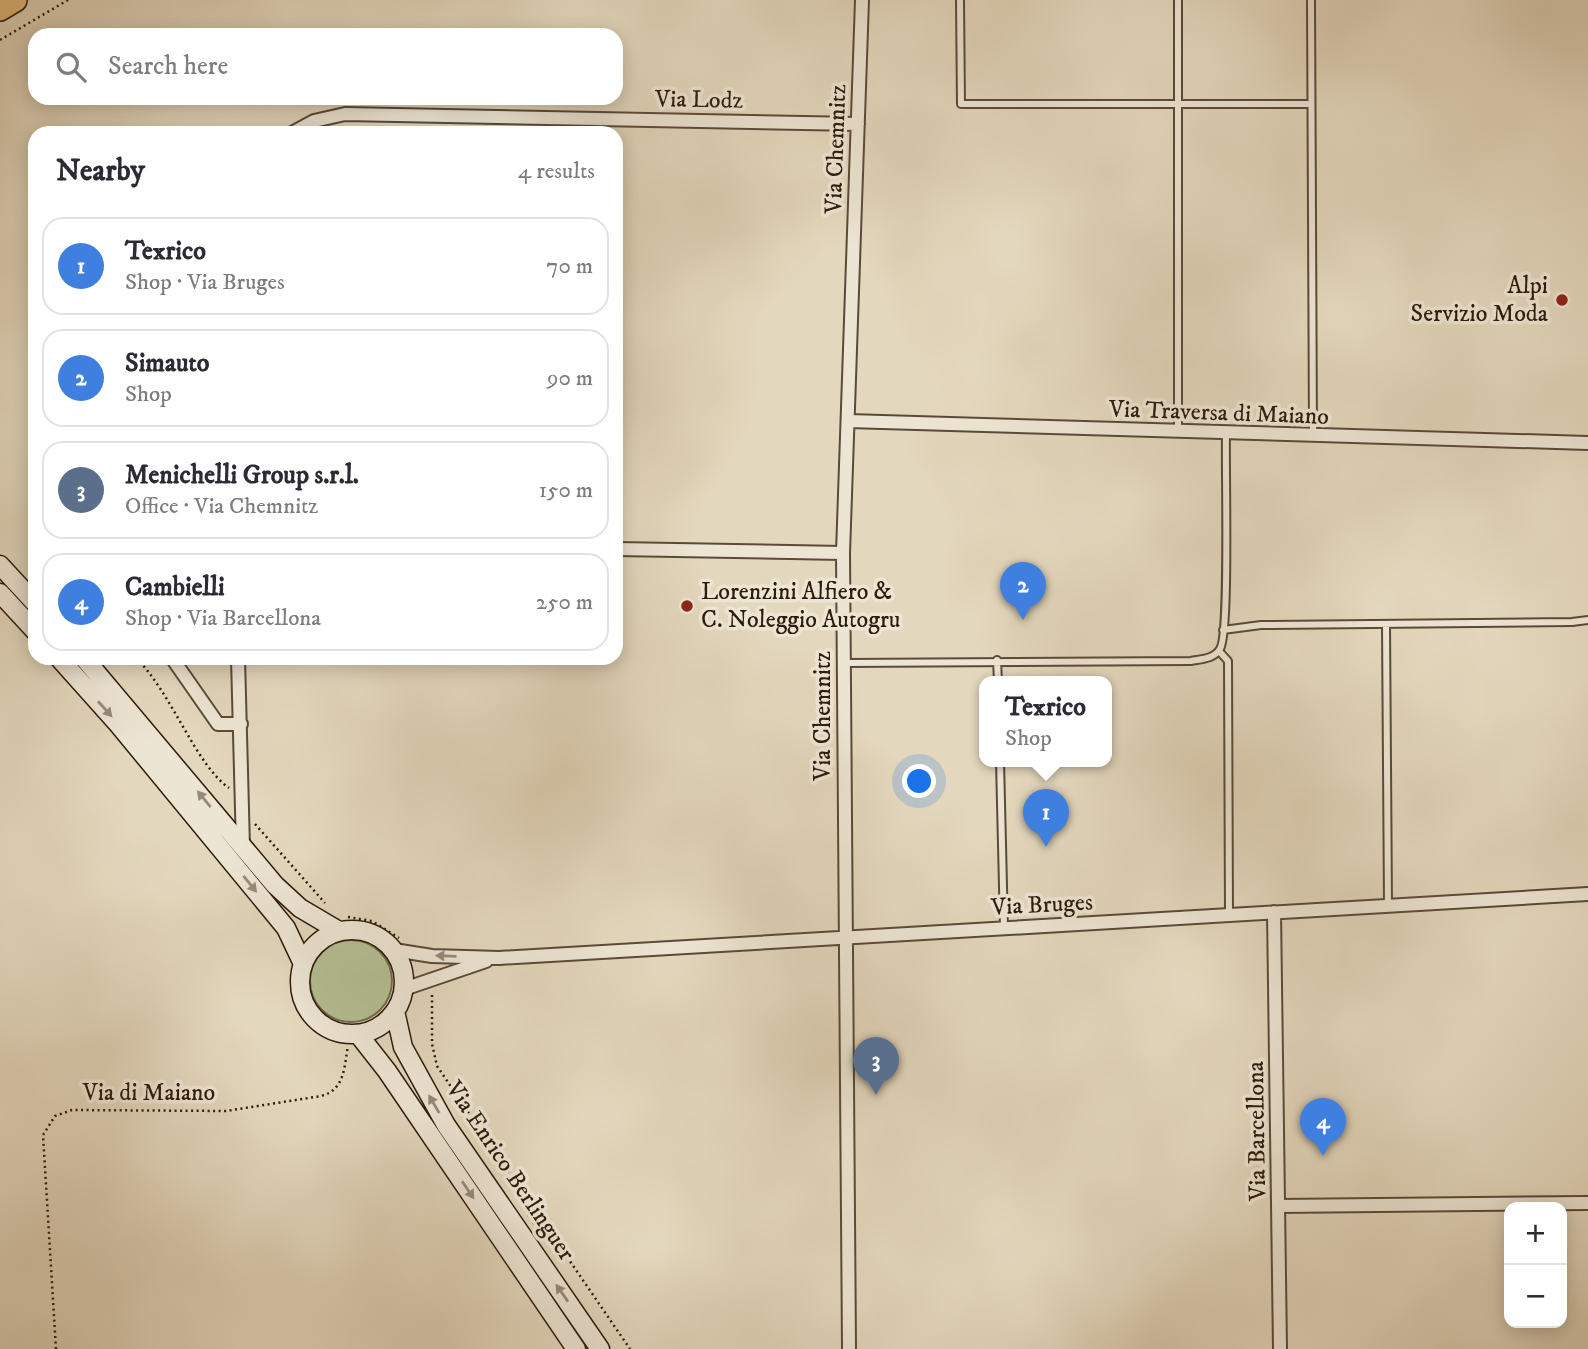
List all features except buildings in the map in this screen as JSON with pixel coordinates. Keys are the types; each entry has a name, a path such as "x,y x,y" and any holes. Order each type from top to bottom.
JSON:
{"highway":[{"path":"0,9 15,0"}],"main road":[{"path":"0,565 28,595"},
{"path":"0,593 28,623"},
{"name":"Via Enrico Berlinguer","path":"65,665 118,724 286,929 303,964 299,988 308,1011 326,1028 354,1034 387,1071 576,1349"},
{"path":"90,665 243,848 291,901 399,946 404,989 395,1012 377,1028 354,1034"},
{"path":"303,964 321,940 340,923"},
{"name":"Via Enrico Berlinguer","path":"395,1012 403,1047 446,1125 600,1349"}],"street":[{"name":"Via Chemnitz","path":"849,1349 843,553 862,0"},
{"name":"Via Lodz","path":"305,126 314,121 345,114 858,124"},
{"name":"Via Traversa di Maiano","path":"848,421 1313,437 1588,443"},
{"path":"623,549 843,553"},
{"path":"177,665 218,724 241,724"},
{"path":"238,665 244,790 243,848"},
{"name":"Via Bruges","path":"399,946 432,956 499,958 1588,894"},
{"name":"Via Barcellona","path":"1274,912 1280,1349"},
{"name":"Via Bruges","path":"404,989 433,977 499,958"},
{"path":"1279,1206 1588,1203"}],"lane":[{"path":"960,0 961,104 1311,104"},
{"path":"1178,0 1178,432"},
{"path":"1311,0 1313,437"},
{"path":"1219,652 1223,630 1226,434"},
{"path":"1223,630 1261,625 1588,620"},
{"path":"1386,624 1388,906"},
{"path":"844,663 997,660 1191,661 1206,659 1219,652"},
{"path":"1219,652 1228,661 1228,915"},
{"path":"997,660 998,676"},
{"path":"1000,767 1004,928"}],"path":[{"path":"0,40 68,0"},
{"path":"142,665 163,689 218,779 228,788 244,790"},
{"path":"253,822 327,905"},
{"path":"340,923 372,920 399,946"},
{"path":"433,977 432,1044 441,1075 527,1199 530,1221 550,1232 630,1349"},
{"name":"Via di Maiano","path":"56,1349 43,1135 55,1116 72,1110 226,1111 330,1094 342,1080 354,1034"}],"green space":[{"path":"351,940 367,943 380,952 389,965 392,981 389,997 380,1010 367,1019 351,1022 335,1019 322,1010 313,997 310,981 313,965 322,952 335,943"}],"place":[{"name":"Alpi Servizio Moda","path":"1562,300"},
{"name":"Lorenzini Alfiero & C. Noleggio Autogru","path":"687,606"},
{"name":"Simauto","path":"1023,620"},
{"name":"Texrico","path":"1046,847"},
{"name":"Menichelli Group s.r.l.","path":"876,1095"},
{"name":"Cambielli","path":"1323,1156"}]}
